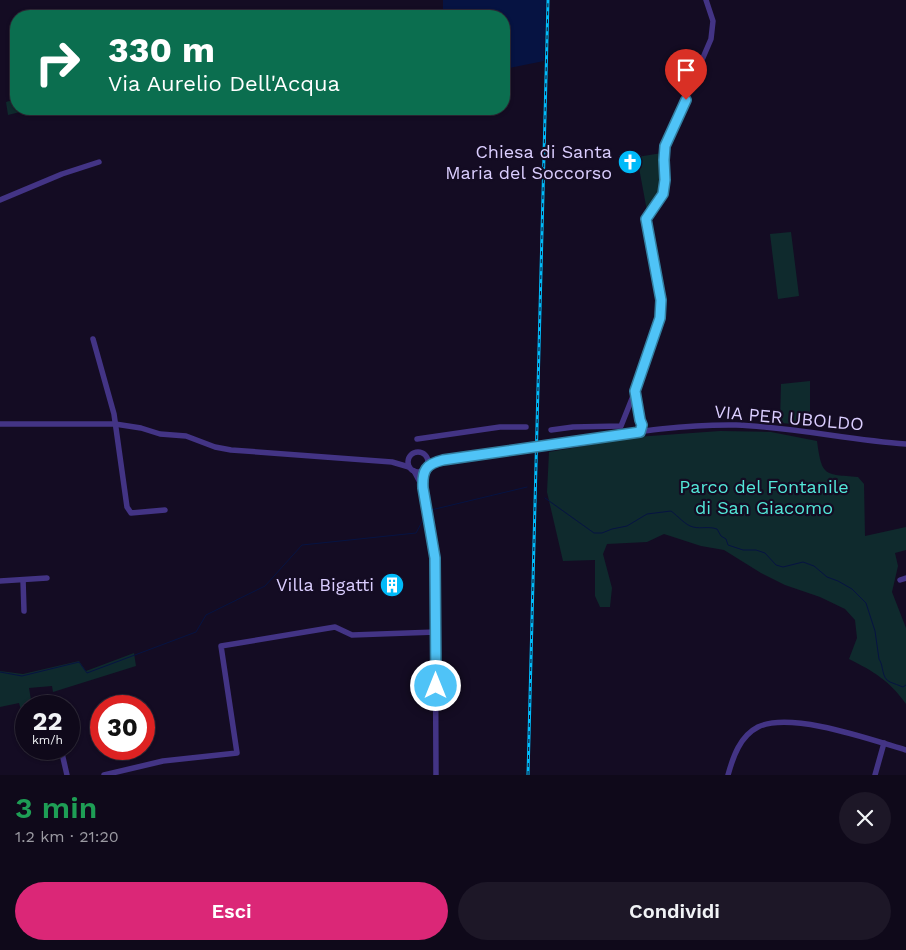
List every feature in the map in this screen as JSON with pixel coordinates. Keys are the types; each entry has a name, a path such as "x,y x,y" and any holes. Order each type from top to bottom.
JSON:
{"street":[{"path":"551,430 573,427 621,426 635,391 660,318 660,290 646,219 663,194 665,146 711,39 713,21 706,0"},
{"path":"0,200 62,174 99,162"},
{"path":"93,339 112,403 128,511 134,513 165,510"},
{"path":"635,391 642,425 640,432"},
{"path":"0,424 115,424 132,426 160,434 186,436 231,450 392,462 400,461 416,452 443,460"},
{"name":"VIA PER UBOLDO","path":"443,460 688,426 744,426 906,444"},
{"path":"417,439 500,427 526,427"},
{"path":"417,439 428,459 423,476 423,488 435,558 436,775"},
{"path":"417,439 415,448 410,456 412,469 423,488"},
{"path":"392,462 420,471 443,460"},
{"path":"0,581 48,578"},
{"path":"23,580 24,611"},
{"path":"104,775 163,761 237,753 221,646 335,627 352,635 436,632"},
{"path":"728,775 735,753 747,736 758,727 775,723 830,728 906,750"},
{"path":"875,775 884,743"},
{"path":"64,760 67,775"}],"green space":[{"path":"10,101 10,114 8,115 6,102"},
{"path":"662,153 663,185 658,196 647,211 637,157"},
{"path":"791,232 799,296 778,299 770,234"},
{"path":"810,381 810,425 780,423 781,384"},
{"name":"Parco del Fontanile di San Giacomo","path":"720,431 771,432 817,441 823,467 827,471 831,474 858,477 864,484 865,536 906,527 906,550 895,553 898,566 892,592 906,628 906,704 894,689 880,677 849,659 857,638 855,620 845,609 820,597 785,585 761,573 724,550 701,546 664,534 647,542 607,544 603,554 612,588 610,607 600,607 595,596 595,560 563,561 547,492 549,452 636,437"},
{"path":"134,653 136,666 53,692 52,686 29,688 30,695 15,695 15,704 0,707 0,671 23,674 79,661 86,671"}],"shaded area":[{"path":"443,0 546,0 544,61 510,68 510,10 443,10"}],"waterway":[{"path":"431,510 527,487"},
{"path":"545,498 594,533 602,533 627,526 647,514 671,511 690,526 717,529 721,536 726,539 728,545 743,550 756,550 765,553 776,565 783,567 803,562 814,566 827,577 852,589 866,603 875,631 879,659 885,678 903,687 906,685"},
{"path":"0,672 22,676 79,662 87,673 196,632 206,615 265,586 302,545 416,533 423,520"}],"railway":[{"path":"528,775 548,0"}],"place":[{"name":"Chiesa di Santa Maria del Soccorso","path":"630,162"},
{"name":"Villa Bigatti","path":"392,585"}],"route":[{"path":"436,686 435,558 422,482 425,469 443,460 640,432 642,425 635,391 660,318 661,300 646,219 663,194 665,146 686,100"}]}
